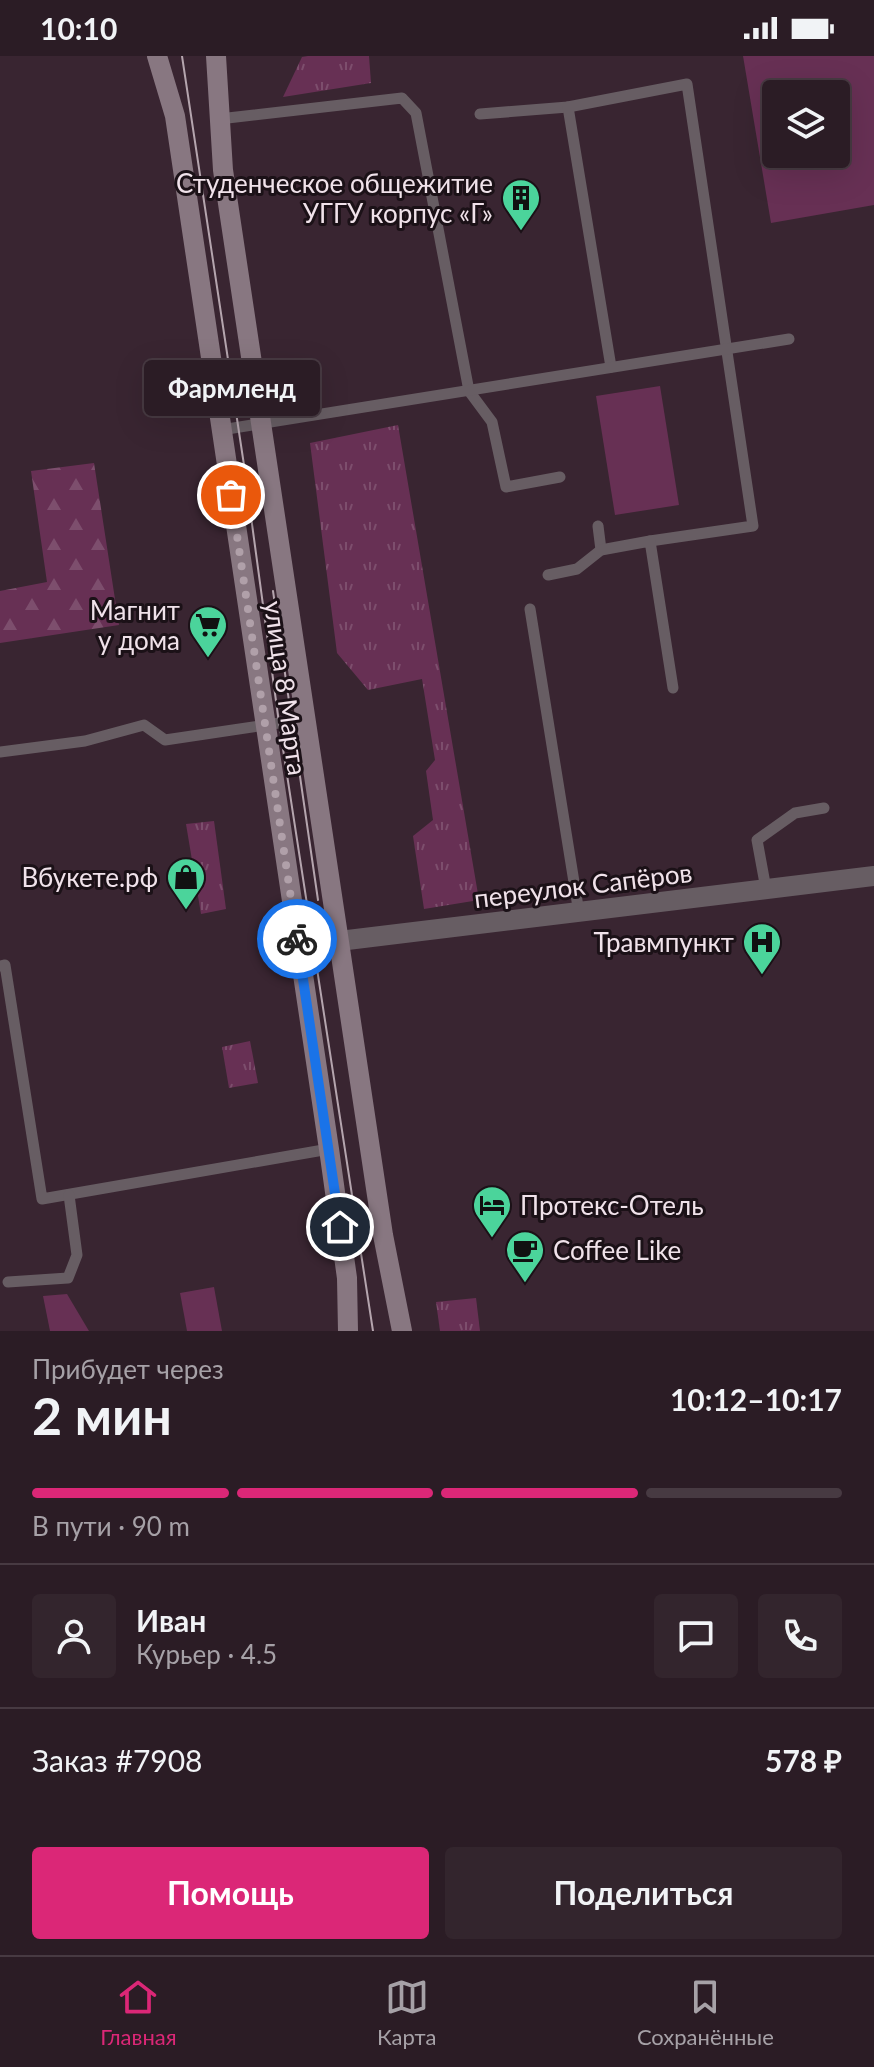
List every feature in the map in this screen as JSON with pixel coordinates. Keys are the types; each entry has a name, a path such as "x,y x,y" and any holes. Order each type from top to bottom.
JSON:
{"main road":[{"name":"улица 8 Марта","path":"157,56 175,116 329,1149 347,1278 348,1331"},
{"name":"улица 8 Марта","path":"216,56 223,170 383,1235 402,1331"}],"street":[{"name":"переулок Сапёров","path":"298,946 874,876"}],"lane":[{"path":"480,114 568,107 687,84 753,526 601,550 577,569 548,575"},
{"path":"219,119 402,98 416,113 469,391 492,422 506,487 560,477"},
{"path":"568,107 611,367"},
{"path":"221,430 789,339"},
{"path":"598,526 601,550"},
{"path":"650,541 673,688"},
{"path":"530,609 579,913"},
{"path":"0,752 85,741 144,725 165,740 306,719"},
{"path":"766,889 757,840 795,813 824,808"},
{"path":"0,966 5,965 42,1199 329,1149"},
{"path":"8,1282 68,1278 77,1255 69,1195"}],"green space":[{"path":"369,56 371,83 283,97 302,57"},
{"path":"743,56 874,56 874,205 771,223"},
{"path":"660,386 679,505 615,515 596,396"},
{"path":"398,425 479,900 424,909 413,836 433,820 426,771 435,760 422,679 368,690 337,653 310,443"},
{"path":"94,463 119,625 0,643 0,591 47,582 31,471"},
{"path":"214,821 226,909 201,914 186,824"},
{"path":"250,1041 258,1083 229,1088 222,1047"},
{"path":"214,1287 222,1331 187,1331 180,1293"},
{"path":"67,1294 89,1331 50,1331 43,1296"},
{"path":"476,1298 480,1331 440,1331 436,1302"}],"tram line":[{"path":"182,56 244,465 279,723 373,1331"},
{"path":"273,591 318,900"}],"way so far":[{"path":"231,495 297,939"}],"place":[{"name":"Студенческое общежитие УГГУ корпус «Г»","path":"521,232"},
{"name":"Фармленд","path":"231,495"},
{"name":"Магнит у дома","path":"208,659"},
{"name":"Вбукете.рф","path":"186,911"},
{"name":"Травмпункт","path":"762,976"},
{"name":"Протекс-Отель","path":"492,1239"},
{"name":"Coffee Like","path":"525,1284"}],"route":[{"path":"297,939 340,1227"}]}
